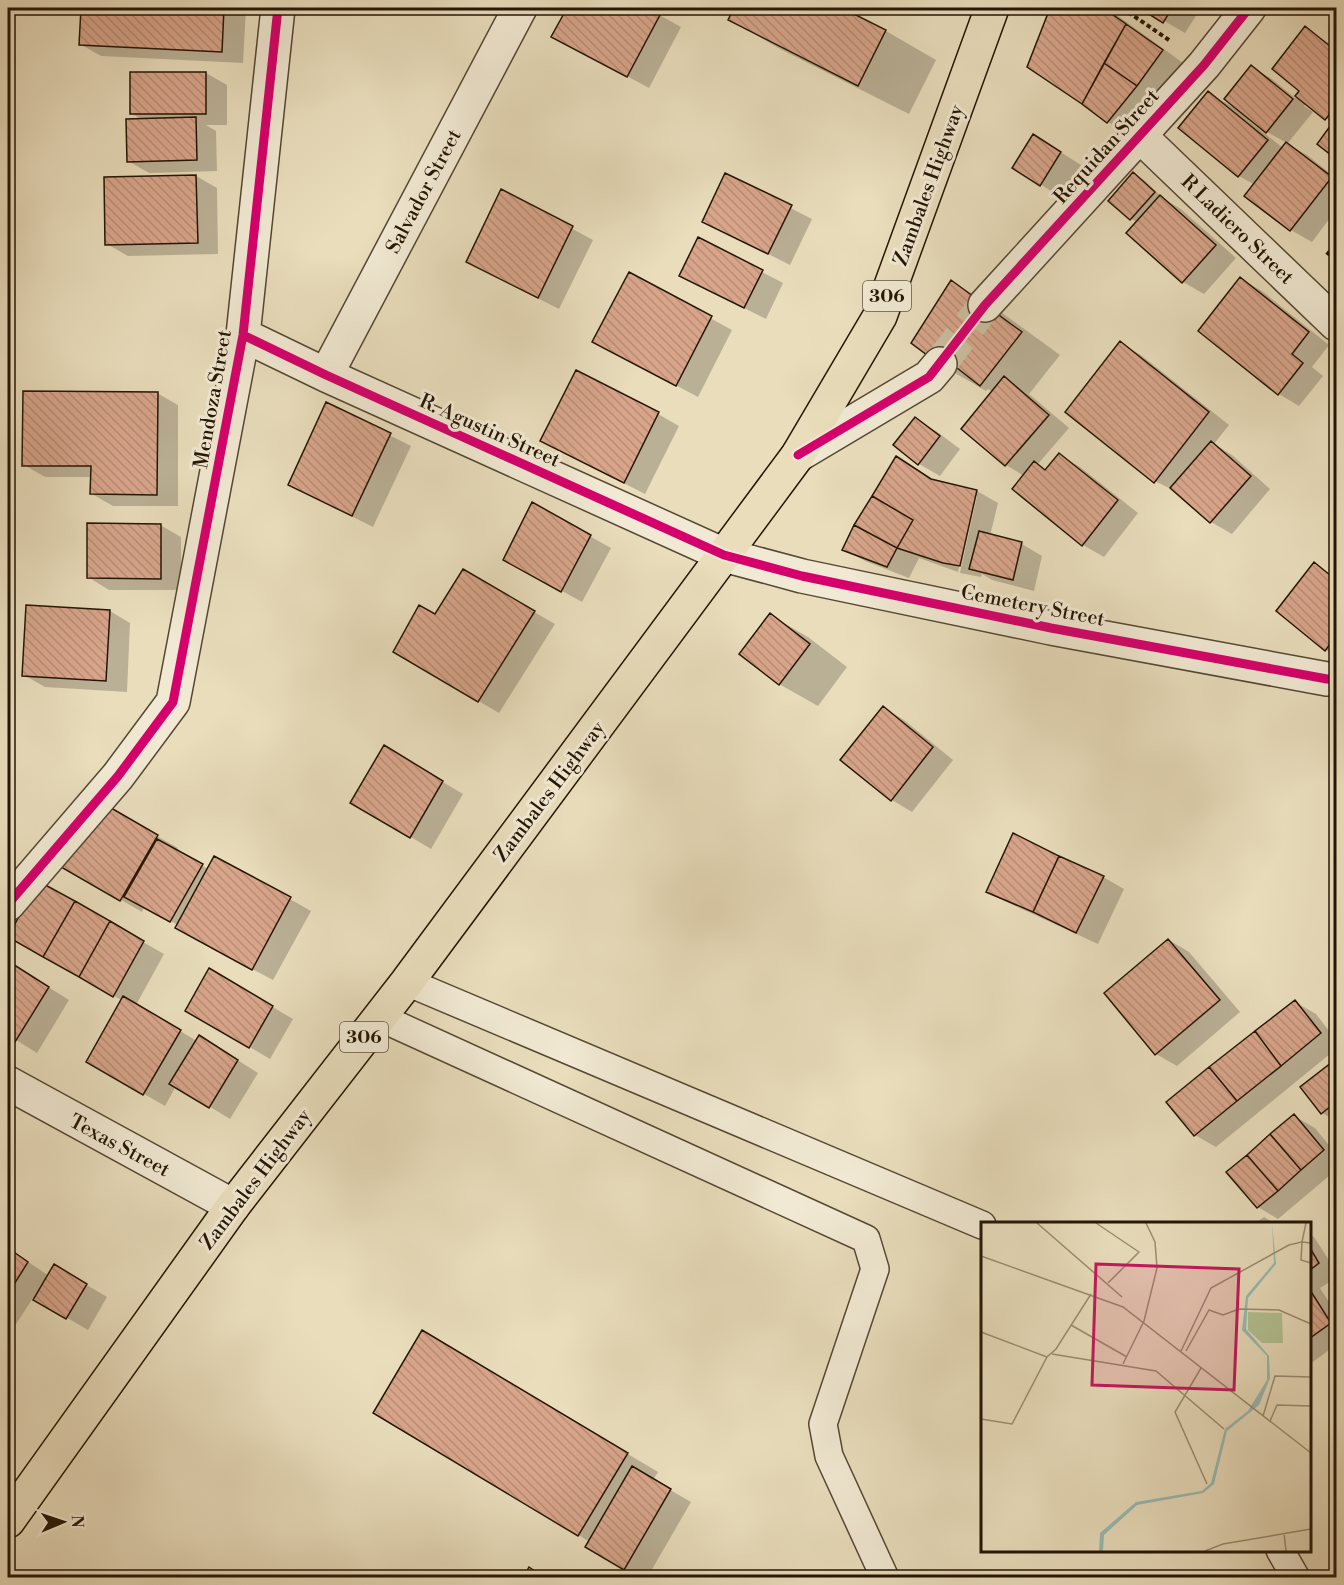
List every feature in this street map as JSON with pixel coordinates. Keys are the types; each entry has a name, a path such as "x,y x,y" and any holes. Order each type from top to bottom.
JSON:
{"main road":[{"name":"Zambales Highway","path":"8,1521 233,1206 407,982 798,455 880,316 992,8"}],"street":[{"name":"Mendoza Street","path":"8,904 118,776 173,702 243,335 278,8"},
{"name":"Salvador Street","path":"326,375 520,8"},
{"name":"Requidan Street","path":"986,305 1204,65 1249,8"},
{"name":"R Ladiero Street","path":"1140,136 1336,324"},
{"name":"R. Agustin Street","path":"243,335 326,375 724,555"},
{"path":"798,455 929,377 940,364"},
{"name":"Cemetery Street","path":"724,555 802,576 1051,628 1328,680 1336,679"},
{"name":"Texas Street","path":"8,1083 233,1206"}],"lane":[{"path":"407,982 981,1225"},
{"path":"379,1017 866,1239 875,1269 823,1424 829,1456 885,1578"},
{"path":"1281,1552 1296,1578"}],"path":[{"path":"1122,8 1204,65"}],"building":[{"path":"81,8 224,8 222,52 79,45"},
{"path":"567,8 650,8 661,13 627,77 551,37"},
{"path":"734,8 842,8 886,30 858,86 728,20"},
{"path":"1050,8 1103,8 1126,24 1082,104 1027,67"},
{"path":"1139,8 1172,8 1163,23"},
{"path":"1126,24 1163,50 1137,86 1104,63"},
{"path":"1305,26 1336,51 1336,106 1325,120 1295,96 1299,91 1272,69"},
{"path":"1104,63 1137,86 1107,123 1082,104"},
{"path":"1251,65 1293,99 1266,133 1224,99"},
{"path":"130,72 206,72 206,114 130,114"},
{"path":"1208,91 1268,140 1238,177 1178,128"},
{"path":"196,117 197,160 127,162 126,119"},
{"path":"1336,118 1336,159 1317,144"},
{"path":"1033,134 1061,152 1040,186 1012,168"},
{"path":"1286,142 1332,177 1290,231 1244,196"},
{"path":"1133,172 1155,192 1130,220 1108,201"},
{"path":"725,173 792,205 768,254 702,222"},
{"path":"196,175 198,243 105,245 104,177"},
{"path":"501,189 573,226 538,298 466,262"},
{"path":"1160,195 1216,245 1182,283 1126,233"},
{"path":"698,237 763,270 744,308 679,276"},
{"path":"629,272 712,316 676,386 592,342"},
{"path":"1240,277 1309,332 1292,354 1303,363 1278,395 1198,331"},
{"path":"951,280 1022,332 980,386 952,364 947,370 911,343"},
{"path":"1120,341 1209,412 1154,483 1065,412"},
{"path":"576,370 659,412 624,483 540,441"},
{"path":"1004,376 1049,415 1005,466 961,429"},
{"path":"23,391 158,392 157,495 90,494 91,466 22,466"},
{"path":"326,402 391,433 352,516 288,485"},
{"path":"915,417 940,436 918,465 893,445"},
{"path":"1211,441 1251,476 1210,523 1170,488"},
{"path":"1059,453 1118,500 1082,546 1012,489 1034,461 1045,470"},
{"path":"896,456 931,479 977,490 960,566 897,548 913,520 872,496"},
{"path":"872,496 913,520 897,548 854,525"},
{"path":"532,502 591,535 561,592 503,560"},
{"path":"87,523 161,524 161,579 87,578"},
{"path":"854,525 897,548 887,567 842,550"},
{"path":"979,531 1022,542 1013,580 969,569"},
{"path":"1314,562 1336,580 1336,636 1325,651 1276,611"},
{"path":"463,569 535,611 478,702 393,652 419,605 435,614"},
{"path":"26,605 110,610 106,681 22,676"},
{"path":"770,613 810,644 779,685 739,654"},
{"path":"883,706 933,747 891,801 840,760"},
{"path":"384,745 443,781 410,838 350,803"},
{"path":"99,801 158,835 120,901 61,867"},
{"path":"1013,833 1059,856 1033,912 986,892"},
{"path":"157,839 203,864 170,922 124,897"},
{"path":"214,856 291,897 252,970 175,928"},
{"path":"1059,856 1104,876 1076,933 1033,912"},
{"path":"38,881 75,901 43,957 8,937"},
{"path":"75,901 110,921 79,977 43,957"},
{"path":"110,921 144,941 113,997 79,977"},
{"path":"1168,939 1220,1000 1155,1055 1104,993"},
{"path":"8,961 49,987 15,1042 8,1037"},
{"path":"209,968 273,1006 249,1048 185,1011"},
{"path":"123,996 181,1030 143,1095 86,1062"},
{"path":"1295,1000 1321,1033 1281,1066 1255,1031"},
{"path":"1255,1031 1281,1066 1237,1101 1209,1067"},
{"path":"199,1035 238,1060 209,1108 169,1084"},
{"path":"1336,1059 1336,1102 1321,1114 1300,1087"},
{"path":"1209,1067 1237,1101 1194,1136 1166,1102"},
{"path":"1294,1114 1324,1150 1301,1170 1270,1134"},
{"path":"1270,1134 1301,1170 1278,1191 1247,1155"},
{"path":"1247,1155 1278,1191 1257,1208 1226,1172"},
{"path":"8,1248 28,1262 8,1294"},
{"path":"1311,1250 1319,1263 1311,1269"},
{"path":"54,1264 87,1284 66,1319 33,1300"},
{"path":"1311,1292 1331,1323 1311,1337"},
{"path":"422,1330 628,1453 578,1536 373,1413"},
{"path":"632,1466 671,1489 624,1570 585,1547"},
{"path":"529,1567 545,1578 523,1578"}],"tunnel":[{"path":"940,364 985,305"}],"cycle path":[{"path":"8,904 118,776 173,702 243,335 278,8"},
{"path":"798,455 929,377 985,305 1204,65 1249,8"},
{"path":"243,335 326,375 724,555 802,576 1051,628 1336,679"}]}
